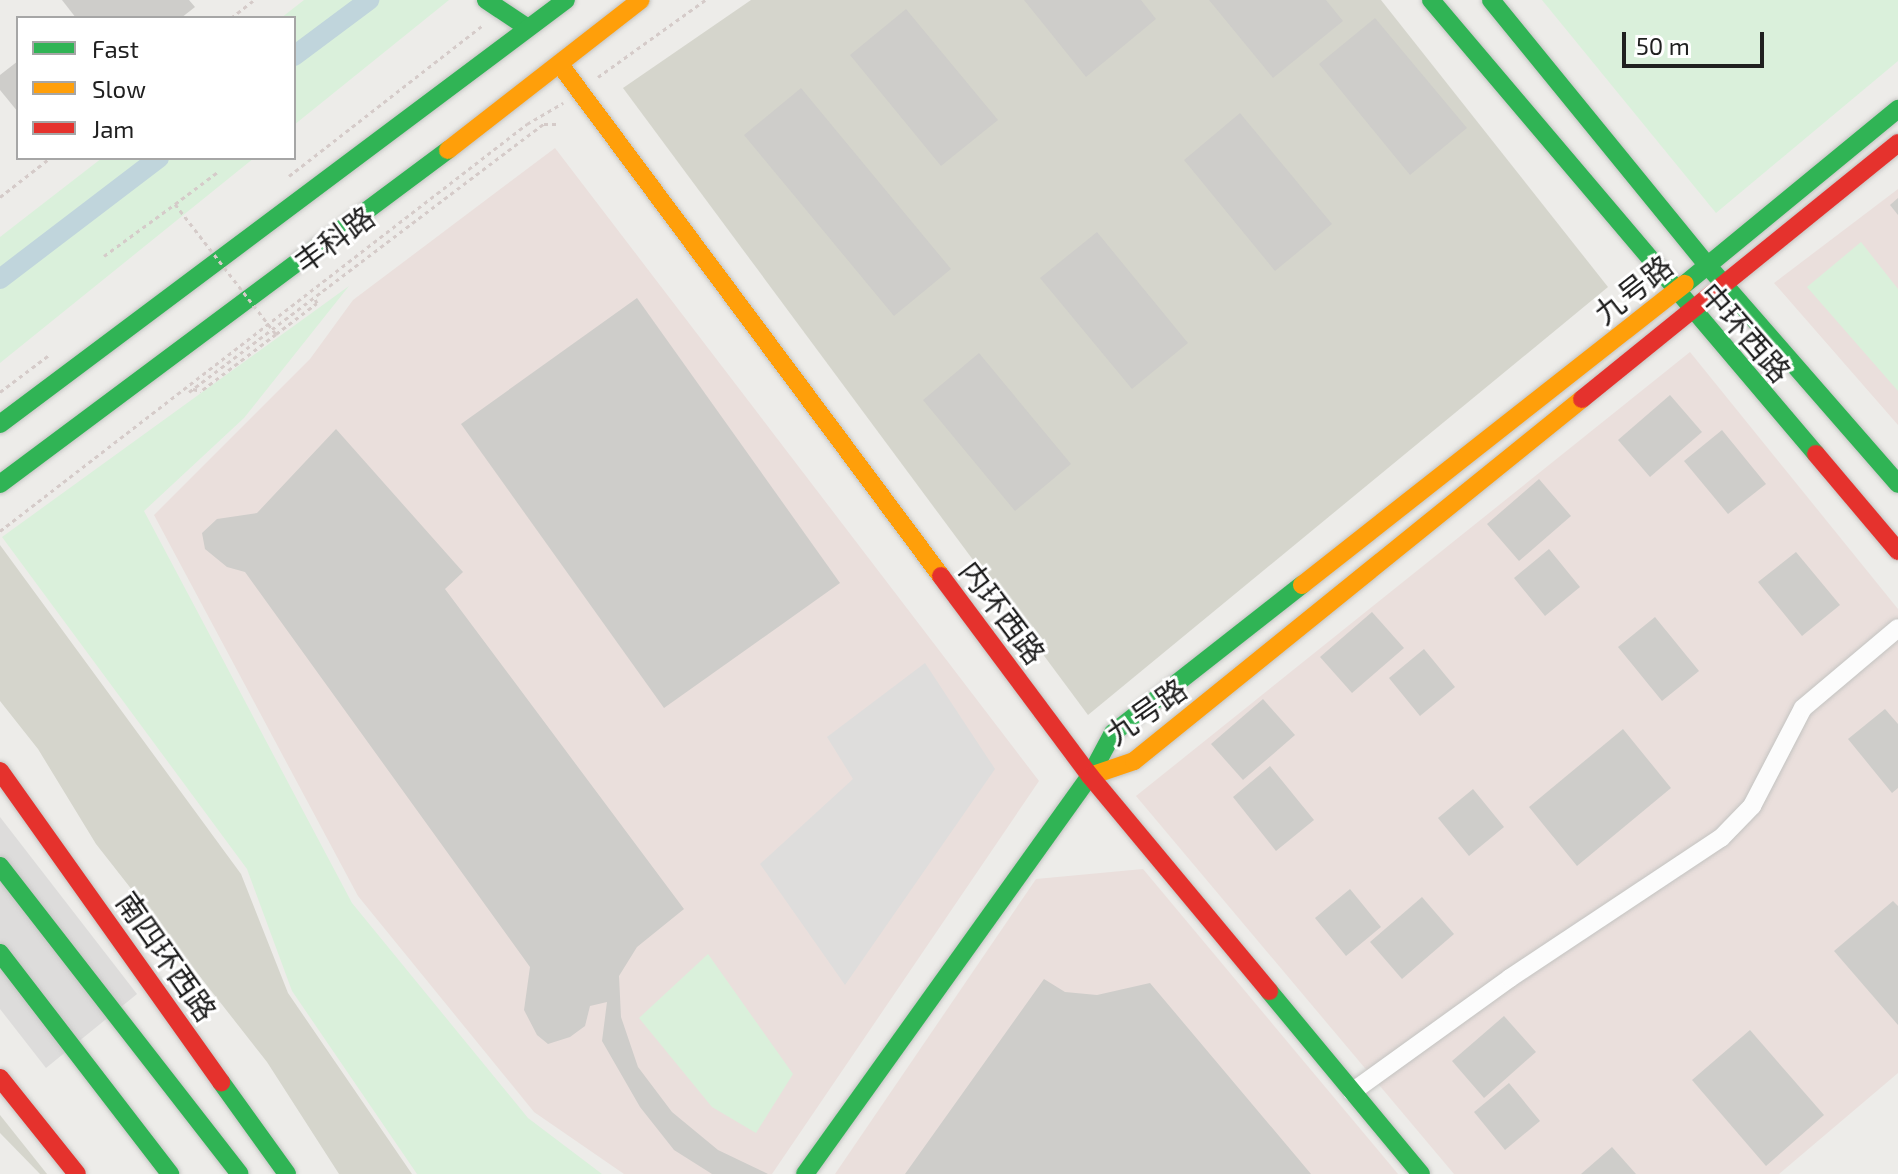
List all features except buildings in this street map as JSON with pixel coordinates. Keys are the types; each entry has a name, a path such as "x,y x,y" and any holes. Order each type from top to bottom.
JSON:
{"main road":[{"path":"486,0 510,6 528,28"},
{"name":"丰科路","path":"0,424 566,0"},
{"name":"丰科路","path":"0,484 561,66 641,0"},
{"name":"中环西路","path":"1431,0 1691,311 1898,551"},
{"name":"中环西路","path":"1491,0 1708,266 1898,484"},
{"name":"内环西路","path":"561,66 1090,776 1421,1174"},
{"name":"九号路","path":"1090,776 1113,733 1708,266 1898,109"},
{"name":"九号路","path":"1090,776 1134,761 1898,143"},
{"name":"南四环西路","path":"0,771 287,1174"},
{"path":"805,1174 1090,776"},
{"path":"0,866 240,1174"},
{"path":"0,953 170,1174"},
{"path":"0,1078 77,1174"}],"street":[{"path":"1352,1092 1510,978 1721,838 1752,806 1803,708 1898,628"}],"path":[{"path":"234,16 254,0"},
{"name":"丰科路","path":"0,531 527,124 579,91 705,0"},
{"path":"278,185 510,6"},
{"path":"314,298 317,303 201,391 191,391 544,124 559,124"},
{"path":"0,197 47,160"},
{"path":"104,256 219,171"},
{"path":"175,204 276,334"},
{"path":"193,249 205,240"},
{"path":"0,392 55,351"}],"shaded area":[{"path":"751,0 1381,0 1608,287 1088,715 623,88"},
{"path":"555,148 1039,781 772,1174 624,1174 534,1112 358,896 154,515 310,359 353,300"},
{"path":"1898,189 1898,425 1774,283"},
{"path":"1690,352 1898,609 1898,1073 1779,1174 1454,1174 1136,796"},
{"path":"0,545 241,874 288,993 412,1174 339,1174 267,1062 96,844 38,749 0,701"},
{"path":"925,663 995,769 845,985 760,864 853,779 827,737"},
{"path":"1143,869 1398,1174 835,1174 1036,879"},
{"path":"0,1115 47,1174 40,1174 0,1133"}],"green space":[{"path":"304,0 449,0 296,123 296,16 284,16"},
{"path":"1542,0 1898,0 1898,61 1716,213"},
{"path":"99,160 252,160 0,363 0,237"},
{"path":"1861,242 1898,289 1898,391 1807,287"},
{"path":"349,286 244,418 144,511 352,903 528,1118 602,1174 417,1174 292,991 247,869 2,537"},
{"path":"708,954 793,1074 756,1133 712,1107 639,1018"}],"pier":[{"path":"0,817 137,994 46,1068 0,1009"}],"waterway":[{"path":"296,55 369,0"},
{"path":"0,279 156,160"}],"traffic: fast":[{"path":"486,0 528,28"},
{"path":"0,424 566,0"},
{"path":"1431,0 1816,454"},
{"path":"1491,0 1708,266 1898,484"},
{"path":"1685,284 1898,109"},
{"path":"0,484 448,150"},
{"path":"805,1174 1090,776 1113,733 1302,585"},
{"path":"0,866 240,1174"},
{"path":"0,953 170,1174"},
{"path":"1269,991 1421,1174"},
{"path":"221,1082 287,1174"}],"traffic: slow":[{"path":"448,150 641,0"},
{"path":"561,66 941,576"},
{"path":"1302,585 1685,284"},
{"path":"1090,776 1134,761 1582,399"}],"traffic: jam":[{"path":"1582,399 1898,143"},
{"path":"1816,454 1898,551"},
{"path":"941,576 1090,776 1269,991"},
{"path":"0,771 221,1082"},
{"path":"0,1078 77,1174"}]}
